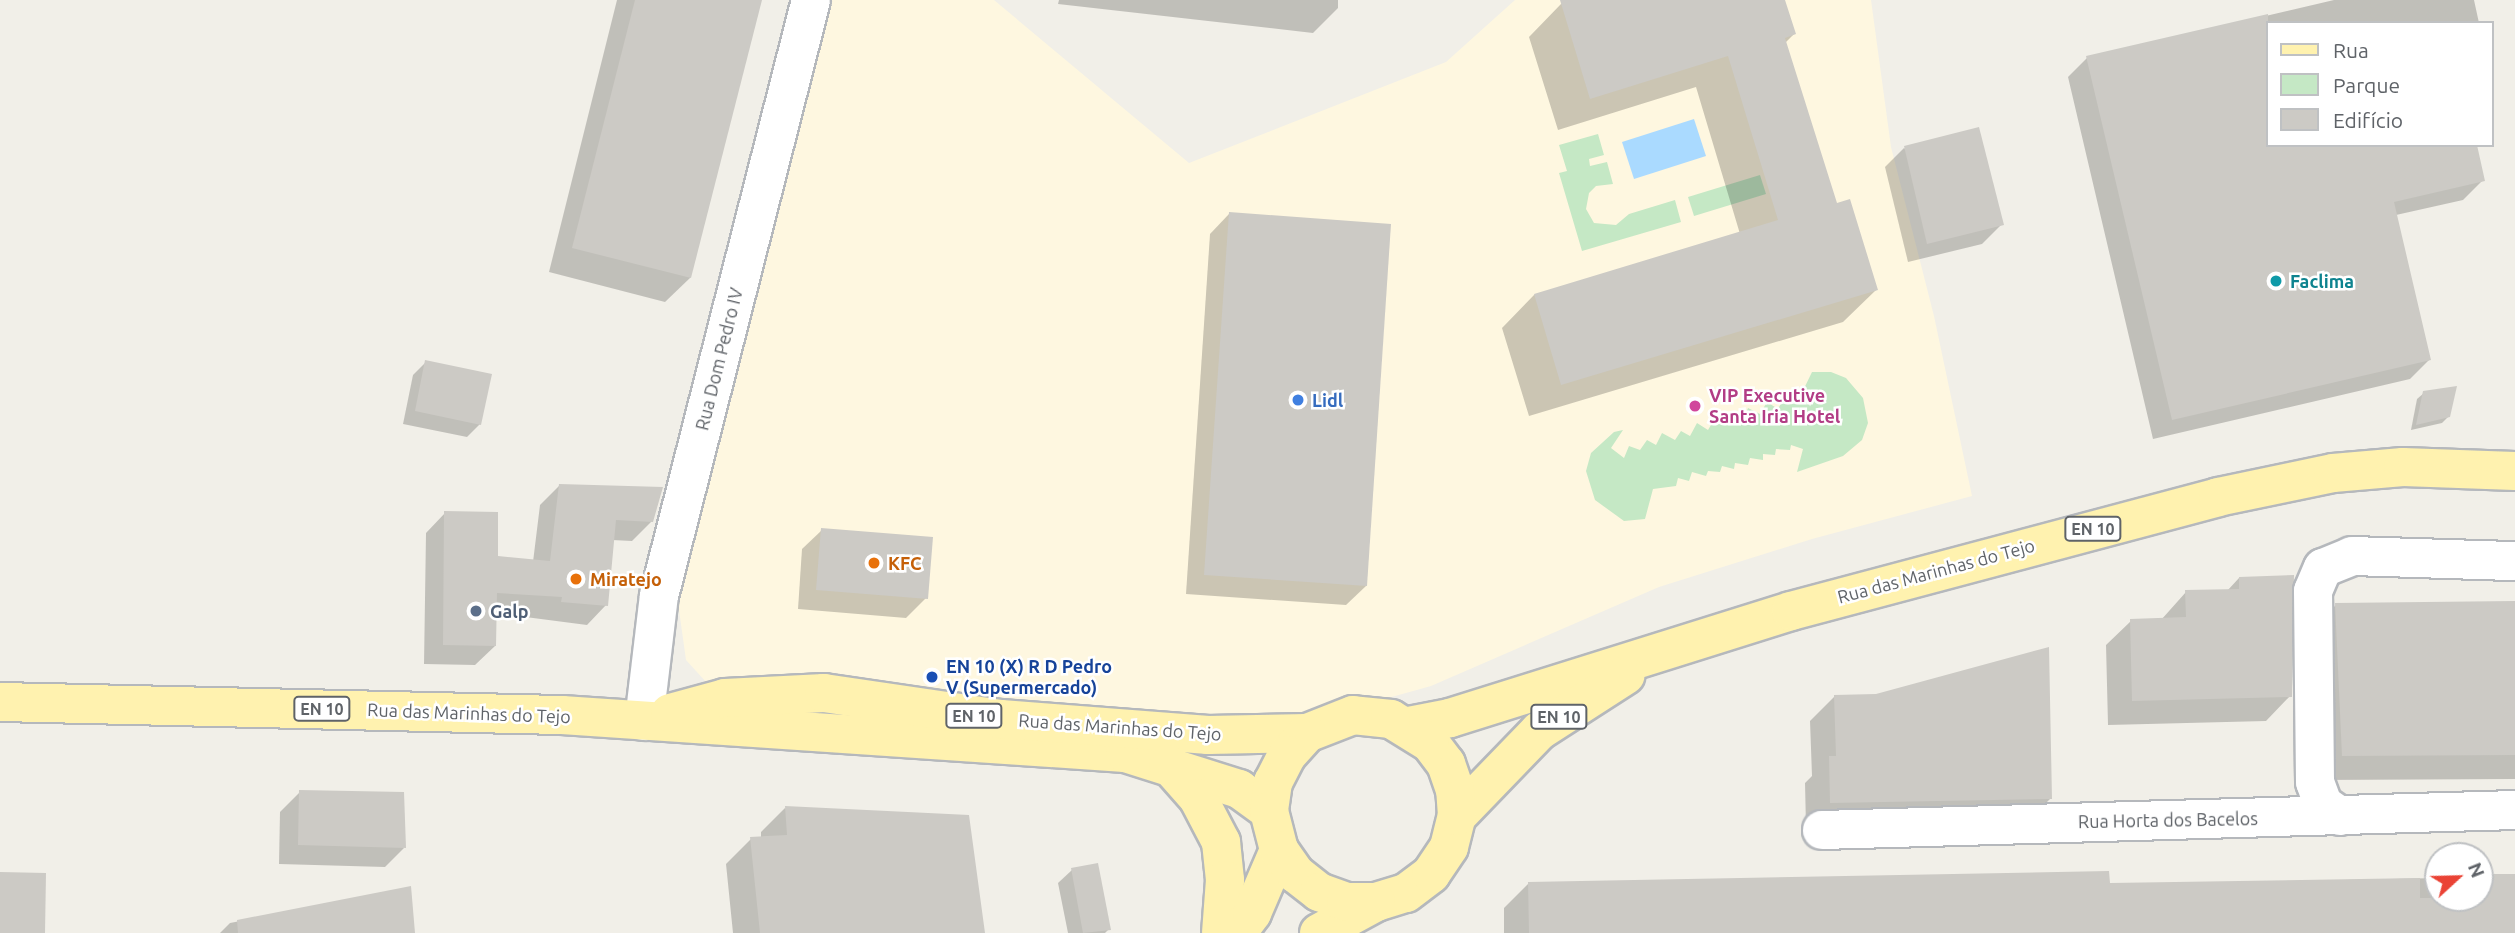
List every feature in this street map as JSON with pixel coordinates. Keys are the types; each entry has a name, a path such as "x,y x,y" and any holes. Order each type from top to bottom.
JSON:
{"main road":[{"name":"Rua das Marinhas do Tejo","path":"1409,726 1450,718 1681,644 2231,494 2345,472 2403,467 2515,471"},
{"name":"EN 10","path":"1457,816 1539,731 1681,644"},
{"name":"Rua das Marinhas do Tejo","path":"644,721 724,698 824,693 1001,719 1208,735 1307,733"},
{"name":"Rua das Marinhas do Tejo","path":"0,702 550,714 1125,754 1168,764 1240,789 1269,811"},
{"path":"1319,933 1376,902 1406,893 1431,874 1449,847 1457,816 1455,790 1446,764 1430,743 1409,726 1381,717 1353,715 1307,733 1287,755 1273,782 1269,811 1279,850 1296,874 1319,892 1346,902 1376,902"},
{"path":"1168,764 1198,798 1221,842 1225,880 1221,933"},
{"path":"1237,933 1252,913 1279,850"}],"street":[{"name":"Rua Dom Pedro IV","path":"644,721 659,596 811,0"},
{"path":"2340,816 2323,803 2315,782 2313,591 2323,568 2352,556 2515,561"},
{"name":"Rua Horta dos Bacelos","path":"1822,830 2515,810"}],"shaded area":[{"path":"831,0 994,0 1189,163 1446,62 1515,0 1871,0 1891,147 1934,316 1972,496 1812,539 1659,587 1431,686 1345,710 1175,720 717,694 686,660 678,603"}],"green space":[{"path":"1598,134 1604,155 1589,159 1590,166 1607,162 1613,184 1596,186 1589,193 1586,209 1594,223 1616,225 1629,214 1675,200 1681,222 1582,251 1559,173 1567,171 1559,145"},
{"path":"1760,175 1766,194 1694,216 1688,197"},
{"path":"1812,372 1831,372 1846,378 1863,398 1868,423 1862,440 1843,456 1797,472 1803,449 1791,445 1790,450 1776,449 1775,455 1763,454 1763,460 1750,458 1748,465 1735,463 1734,469 1722,466 1720,472 1708,471 1706,476 1692,472 1689,481 1678,478 1676,486 1653,489 1645,519 1624,521 1595,500 1586,471 1591,453 1614,432 1623,430 1611,448 1624,458 1629,446 1640,450 1647,440 1656,445 1662,433 1675,440 1681,431 1690,436 1697,423 1708,430 1715,418 1724,425 1733,412 1744,418 1748,408 1760,414 1767,402 1778,409 1785,396 1797,403"}],"water":[{"path":"1694,119 1706,156 1634,179 1622,142"}],"building":[{"path":"635,0 762,0 691,278 572,248"},
{"path":"1560,0 1785,0 1796,34 1785,38 1837,203 1850,199 1878,290 1561,385 1534,294 1778,220 1728,56 1590,99"},
{"name":"Faclima","path":"2268,14 2266,147 2477,147 2485,181 2394,202 2431,360 2172,420 2086,56"},
{"path":"1979,127 2004,225 1927,244 1904,146"},
{"name":"Lidl","path":"1229,212 1391,224 1367,586 1204,575"},
{"path":"425,360 492,374 481,425 415,411"},
{"path":"2457,386 2450,417 2416,425 2423,391"},
{"path":"559,484 663,487 653,522 616,520 608,606 561,602 562,597 497,593 496,646 443,645 444,511 498,512 498,556 550,561"},
{"name":"KFC","path":"821,528 933,537 928,599 816,590"},
{"path":"2294,575 2292,697 2132,701 2130,619 2186,617 2185,590 2239,589 2239,577"},
{"path":"2515,601 2515,755 2342,756 2335,603"},
{"path":"2049,647 2052,799 1830,803 1829,756 1836,756 1834,695 1876,694"},
{"path":"299,790 404,792 406,848 298,845"},
{"path":"785,806 969,815 985,933 760,933 750,837 787,835"},
{"path":"1098,863 1111,930 1083,933 1071,868"},
{"path":"2109,871 2110,883 2420,878 2420,898 2424,898 2424,912 2494,912 2494,874 2515,874 2515,933 1529,933 1528,882"},
{"path":"0,872 46,873 45,933 0,933"},
{"path":"411,886 415,933 238,933 237,920"}],"place":[{"name":"Faclima","path":"2276,281"},
{"name":"Lidl","path":"1298,400"},
{"name":"VIP Executive Santa Iria Hotel","path":"1695,406"},
{"name":"KFC","path":"874,563"},
{"name":"Miratejo","path":"576,579"},
{"name":"Galp","path":"476,611"},
{"name":"EN 10 (X) R D Pedro V (Supermercado)","path":"932,677"}]}
